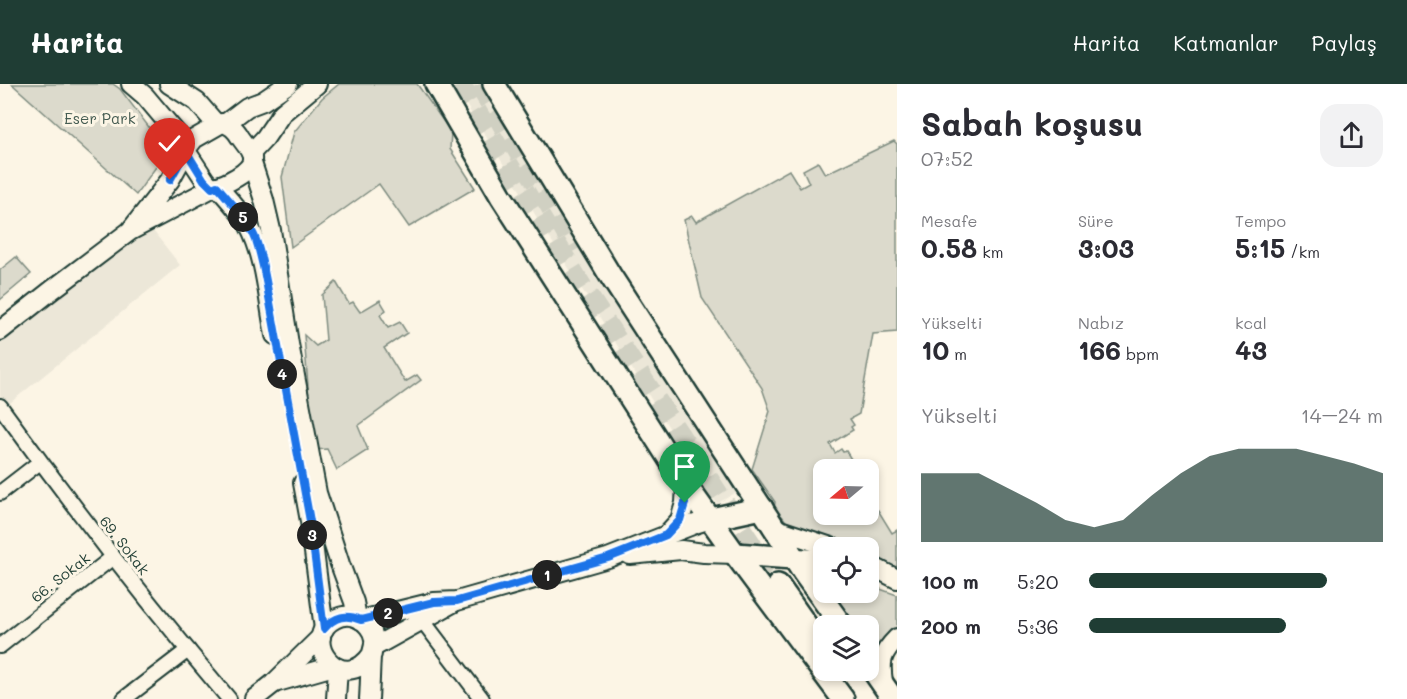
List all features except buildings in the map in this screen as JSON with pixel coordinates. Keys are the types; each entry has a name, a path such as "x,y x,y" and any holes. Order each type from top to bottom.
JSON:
{"main road":[{"path":"131,84 145,96 187,149 204,180 215,187 248,224 261,255 310,521 323,633 320,645 327,661 336,667"},
{"path":"169,84 197,102 222,124 236,131 251,158 271,230 316,493 359,619"},
{"path":"130,231 170,180 194,139 247,107 263,101 288,84"},
{"path":"0,332 130,231 243,174 251,158 282,113 317,84"},
{"path":"436,84 501,196 686,485 843,699"},
{"path":"494,84 610,275 777,530 787,574 813,627"},
{"path":"666,535 680,520 685,503 686,485"},
{"path":"359,619 434,602 457,601 608,558 711,519 762,508"},
{"path":"777,530 813,541"},
{"path":"608,558 681,550 735,554 787,574 830,615"},
{"path":"787,574 813,563"},
{"path":"787,574 818,615"},
{"path":"273,684 336,667 351,669 360,667 367,662 373,650 457,601"},
{"path":"254,699 273,684 323,633 330,622 345,616 359,619 372,631 374,639 369,699"},
{"path":"886,693 881,665 885,652 897,638"},
{"path":"336,667 336,699"},
{"path":"846,681 858,699"},
{"path":"872,681 886,693"}],"street":[{"name":"69. Sokak","path":"0,406 113,557 229,699"},
{"path":"0,493 40,462"},
{"name":"66. Sokak","path":"0,645 113,557"},
{"path":"423,621 482,699"},
{"path":"124,699 188,650"}],"shaded area":[{"path":"453,84 477,84 738,491 717,504"},
{"path":"150,227 180,265 0,411 0,338"}],"green space":[{"name":"Eser Park","path":"12,84 113,84 120,89 158,139 163,157 136,195"},
{"path":"339,84 417,84 451,132 450,149 475,188 409,227 379,184 291,247 282,177 294,132 322,98"},
{"path":"894,141 897,144 897,332 873,334 859,414 850,419 854,425 851,427 853,430 830,444 835,453 841,449 843,452 846,451 851,459 813,459 813,525 879,525 879,512 892,533 897,530 897,582 879,575 879,537 813,538 788,524 774,511 775,502 752,469 770,411 762,388 702,298 684,220 692,216 696,222 789,170 800,188 809,183 803,170 818,162 825,174"},
{"path":"16,257 31,274 0,300 0,270"},
{"path":"336,282 349,304 353,302 360,312 380,300 386,310 380,315 388,328 400,322 407,333 384,348 405,382 417,375 421,380 358,426 368,450 337,470 327,449 313,450 304,335 316,346 326,340 322,295"},
{"path":"879,589 897,595 897,628 879,647 879,615 841,615 832,603 879,603"}],"tunnel":[{"path":"460,84 582,287 778,585"},
{"path":"479,84 576,250"}],"route":[{"path":"170,180 186,151 204,180 212,188 217,186 248,224 261,255 310,521 324,629 330,622 345,616 353,616 361,620 434,602 457,601 608,558 666,535 680,520 685,503"}]}
